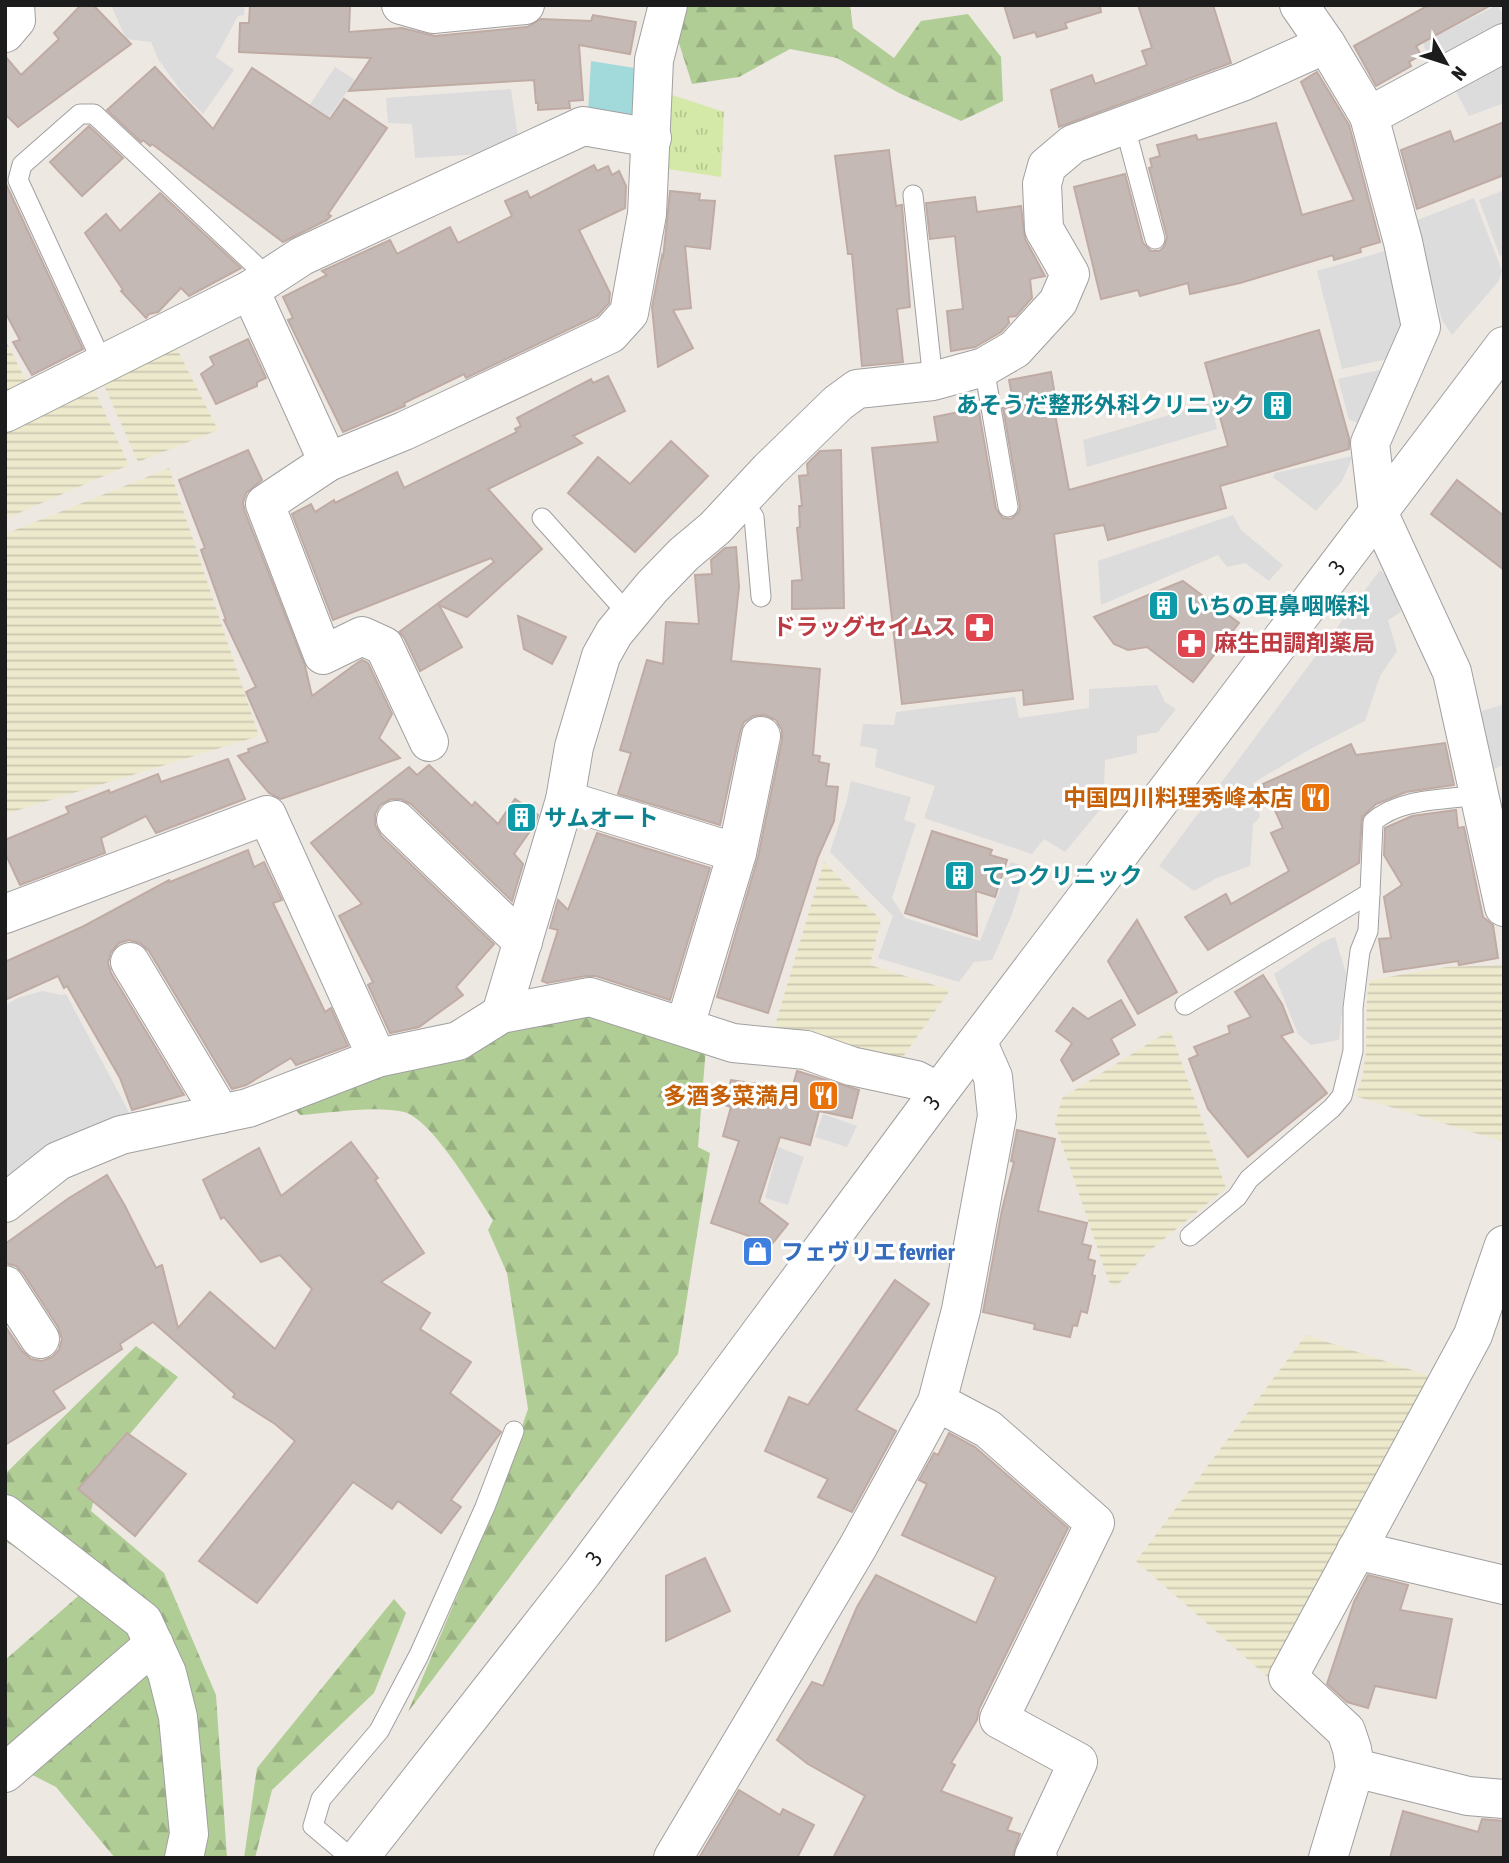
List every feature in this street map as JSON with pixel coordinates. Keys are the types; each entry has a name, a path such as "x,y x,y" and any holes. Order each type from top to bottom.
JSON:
{"street":[{"path":"5,33 16,20 15,5"},
{"path":"403,6 433,14 525,5"},
{"path":"429,742 384,646 362,636 323,654 265,504 328,462 404,431 610,334 629,313 647,214 654,60 668,5"},
{"path":"1299,5 1369,116 1403,242 1421,327 1370,443 1378,512 1452,672 1504,907"},
{"path":"1369,116 1504,43"},
{"path":"501,1014 565,800 573,747 601,656 614,633 629,615 676,563 742,501 769,470 838,403 857,389 933,381 984,367 1015,349 1058,302 1070,274 1044,229 1042,184 1047,166 1073,144 1242,82 1326,44"},
{"path":"5,413 260,284 302,256 583,126 652,138"},
{"path":"260,284 328,462"},
{"name":"3","path":"359,1858 583,1572 939,1092 1504,346"},
{"path":"685,1026 737,853 761,736"},
{"path":"565,800 737,853"},
{"path":"5,915 267,815 377,1058"},
{"path":"396,820 523,942"},
{"path":"130,962 221,1114"},
{"path":"5,1203 58,1161 121,1135 247,1108 377,1058 457,1041 501,1014 590,997 733,1043 806,1049 851,1066 916,1080 939,1092"},
{"path":"673,1858 859,1545 937,1402 961,1310 997,1116 993,1077 978,1042"},
{"path":"1328,1858 1355,1768 1346,1731 1288,1677 1474,1335 1504,1245"},
{"path":"5,1285 40,1339"},
{"path":"937,1402 988,1429 1095,1523 999,1719 1078,1762 1034,1856 1038,1858"},
{"path":"5,1514 143,1621 167,1673 178,1717 189,1834 184,1858"},
{"path":"1356,1550 1504,1585"},
{"path":"5,1773 154,1644"},
{"path":"1355,1768 1468,1796 1504,1799"}],"lane":[{"path":"103,364 18,180 22,165 80,114 94,114 260,284"},
{"path":"1125,127 1155,239"},
{"path":"913,195 933,381"},
{"path":"984,367 1008,507"},
{"path":"742,501 754,517 761,597"},
{"path":"542,518 629,615"},
{"path":"1190,1236 1237,1197 1249,1179 1332,1108 1342,1096 1353,1051 1353,1008 1360,951 1368,931 1373,822 1395,807 1478,795"},
{"path":"1185,1004 1370,892"},
{"path":"351,1858 313,1826 321,1798 379,1731 419,1655 485,1507 514,1431"}],"shaded area":[{"path":"111,5 245,5 244,15 238,16 216,57 234,70 203,114 181,91 158,59 151,42 126,39"},
{"path":"1497,5 1504,15 1504,27 1432,65 1423,43"},
{"path":"1504,55 1504,103 1469,116 1452,84"},
{"path":"335,67 355,80 306,150 285,142"},
{"path":"511,89 518,137 485,154 415,158 412,124 388,123 386,98"},
{"path":"1504,190 1504,254 1500,256 1479,200"},
{"path":"1474,198 1502,271 1498,282 1452,335 1442,320 1415,221"},
{"path":"1385,251 1405,331 1392,358 1342,369 1317,271"},
{"path":"5,339 26,381 5,392"},
{"path":"174,343 218,430 138,462 102,381"},
{"path":"1384,369 1363,424 1349,420 1338,379"},
{"path":"92,385 129,465 5,519 5,431"},
{"path":"1211,403 1217,429 1087,467 1083,440"},
{"path":"1353,456 1342,481 1316,511 1273,477 1275,473"},
{"path":"169,468 259,736 5,814 5,534"},
{"path":"1233,515 1241,530 1283,565 1269,581 1245,563 1227,567 1218,555 1101,605 1098,561"},
{"path":"1380,570 1391,581 1401,612 1388,620 1397,651 1380,676 1365,721 1253,783 1260,817 1253,824 1250,866 1217,878 1194,891 1159,866"},
{"path":"1157,685 1165,702 1176,709 1158,732 1137,736 1137,753 1105,760 1104,787 1112,795 1065,852 1044,839 1032,854 924,818 935,786 875,767 877,749 860,746 863,724 894,725 896,712 1015,697 1019,718 1089,708 1089,689"},
{"path":"1504,704 1504,765 1482,774 1472,721 1482,711"},
{"path":"851,781 911,797 904,820 916,824 892,898 905,918 980,941 1011,862 1027,867 1011,917 992,960 974,962 959,982 878,958 893,916 830,852"},
{"path":"824,862 881,920 870,965 950,990 902,1058 773,1032"},
{"path":"1335,937 1346,973 1339,1040 1311,1045 1298,1034 1274,974 1322,942"},
{"path":"1504,965 1504,1142 1355,1096 1362,1079 1366,1052 1367,996 1370,980 1447,967"},
{"path":"43,991 66,994 131,1116 5,1185 5,1005 20,997"},
{"path":"1170,1030 1226,1188 1147,1253 1115,1288 1109,1282 1055,1124 1062,1098"},
{"path":"823,1114 857,1126 847,1147 815,1137"},
{"path":"778,1147 804,1157 788,1205 765,1198"},
{"path":"1306,1335 1433,1377 1270,1679 1136,1561"}],"green space":[{"path":"686,5 850,5 853,28 894,58 921,21 968,14 1001,57 1003,101 961,121 899,93 837,58 790,49 739,77 692,84 678,40"},
{"path":"669,94 724,112 721,177 661,168"},
{"path":"577,1006 706,1047 698,1147 710,1153 678,1354 408,1712 494,1509 528,1409 507,1273 488,1230 493,1220 453,1159 415,1118 404,1112 379,1109 300,1115 294,1108"},
{"path":"136,1346 178,1377 102,1467 91,1511 164,1573 216,1695 227,1858 115,1858 56,1787 5,1761 5,1660 84,1591 5,1541 5,1474"},
{"path":"394,1599 406,1613 374,1693 272,1790 255,1858 244,1858 257,1768"}],"water":[{"path":"591,61 641,69 640,124 588,113"}],"building":[{"path":"81,5 93,5 131,44 18,127 5,114 5,56 21,75 59,39 54,33"},
{"path":"250,5 350,5 349,32 402,28 435,36 527,27 541,19 591,21 593,15 636,22 630,54 579,45 583,100 569,101 570,108 538,110 534,80 349,91 371,58 239,52 240,23 249,23"},
{"path":"1004,5 1100,5 1101,12 1065,23 1067,28 1037,37 1035,32 1014,38"},
{"path":"1138,5 1213,5 1231,63 1059,127 1051,90 1092,75 1095,84 1147,65 1142,51 1152,48"},
{"path":"1429,5 1491,5 1416,46 1421,55 1409,62 1411,66 1376,86 1354,46"},
{"path":"155,67 213,129 252,68 330,119 344,99 387,128 328,214 331,216 283,242 152,144 150,146 143,140 141,142 107,110"},
{"path":"1317,72 1349,125 1380,242 1360,248 1361,252 1334,260 1333,255 1240,283 1190,294 1188,283 1140,296 1138,290 1101,299 1074,187 1125,174 1143,243 1151,251 1159,251 1164,247 1167,237 1149,168 1152,167 1150,159 1160,156 1157,145 1196,135 1198,140 1276,123 1302,215 1354,200 1301,82"},
{"path":"1504,122 1504,175 1417,209 1401,150 1450,131 1454,142"},
{"path":"89,126 123,158 82,196 50,162"},
{"path":"889,150 896,206 902,205 910,307 897,309 903,362 862,366 852,254 848,254 835,156"},
{"path":"594,165 597,171 608,166 612,175 619,171 626,186 625,208 579,230 610,293 609,303 597,316 466,378 464,374 404,403 405,406 343,432 288,320 293,318 283,297 327,275 322,271 390,240 397,254 450,227 458,243 512,216 505,201 527,191 530,198"},
{"path":"5,182 83,349 32,375 13,342 20,340 5,312"},
{"path":"670,191 700,194 699,200 715,201 710,249 685,246 691,308 673,310 693,348 658,367 652,307 662,256 663,259"},
{"path":"160,193 241,268 189,296 181,288 158,312 149,314 146,318 121,291 123,290 85,233 106,214 120,231"},
{"path":"975,197 977,212 1021,206 1025,239 1045,276 1030,279 1032,298 1016,316 1008,317 1009,323 1001,332 975,347 951,351 947,311 963,309 955,236 930,239 926,203"},
{"path":"1319,330 1349,438 1349,449 1220,486 1226,508 1108,540 1104,525 1054,534 1073,699 1024,705 1023,690 902,704 872,448 938,442 934,417 964,411 965,415 979,412 996,509 1003,518 1011,519 1019,512 1020,506 1003,408 1014,406 1009,380 1051,372 1058,413 1055,414 1069,490 1228,446 1205,363"},
{"path":"248,339 266,378 257,382 257,386 216,404 201,374 214,365 210,357"},
{"path":"608,376 625,411 573,436 582,443 488,489 542,549 467,617 439,605 462,647 420,671 399,632 494,562 491,558 333,620 292,514 311,504 315,512 334,500 335,503 397,472 404,488 517,432 515,429 521,426 517,418 591,379 593,383"},
{"path":"671,441 708,476 635,552 568,493 598,457 630,484"},
{"path":"248,450 262,480 246,493 243,503 245,512 305,666 312,696 362,660 368,663 392,714 379,738 400,758 281,799 269,793 238,756 249,752 248,749 268,742 246,692 256,687 224,620 201,550 205,548 179,480"},
{"path":"841,450 844,608 792,609 792,581 802,580 797,528 800,527 799,506 802,506 799,476 808,475 807,464 820,451"},
{"path":"1457,480 1504,516 1504,570 1431,514"},
{"path":"736,547 739,587 731,661 820,669 813,755 820,756 819,762 829,764 826,786 838,787 834,821 818,857 768,1013 717,997 758,857 782,740 782,730 776,720 765,715 753,716 744,722 720,825 618,794 631,753 620,750 647,660 663,664 666,622 699,624 695,575 712,574 711,560 725,548"},
{"path":"1183,581 1239,623 1193,682 1147,647 1128,650 1114,644 1094,617"},
{"path":"518,616 566,637 552,664 524,649"},
{"path":"1445,743 1454,785 1406,792 1376,804 1362,817 1359,863 1208,950 1185,917 1226,894 1231,904 1289,871 1271,833 1283,828 1263,784 1351,744 1356,755"},
{"path":"228,759 245,799 156,833 146,816 101,838 105,853 20,885 5,853 5,840 69,813 66,807 109,790 110,793 158,774 161,782"},
{"path":"429,765 472,806 475,802 498,824 515,799 538,815 535,824 514,854 523,864 512,901 411,804 401,799 391,799 380,805 375,814 375,825 381,836 494,944 456,987 463,995 419,1027 390,1033 368,985 373,982 339,916 362,904 311,843 409,767 417,775"},
{"path":"1456,810 1458,828 1464,827 1483,917 1493,925 1498,958 1459,965 1458,961 1384,972 1379,939 1391,938 1384,897 1402,885 1384,855 1385,828 1412,816"},
{"name":"てつクリニック","path":"932,831 992,850 990,855 1007,860 995,897 976,891 977,936 905,913"},
{"path":"597,833 710,868 670,1000 596,976 547,983 542,981 558,930 550,928 558,900 568,910"},
{"path":"248,850 254,867 264,862 282,900 273,903 325,1012 331,1008 348,1046 296,1065 291,1058 246,1085 232,1089 149,951 140,943 129,940 119,943 111,952 108,963 111,973 184,1095 132,1110 120,1078 67,986 64,988 58,976 5,1000 5,962 84,926 169,880 170,882"},
{"path":"1137,920 1177,992 1138,1014 1108,961"},
{"path":"1263,975 1282,1004 1293,1032 1281,1036 1327,1093 1248,1157 1208,1109 1189,1059 1198,1055 1194,1047 1230,1033 1228,1026 1251,1017 1235,992"},
{"path":"1121,1000 1135,1025 1111,1039 1119,1054 1073,1081 1061,1060 1072,1043 1056,1031 1073,1008 1088,1019"},
{"path":"797,1071 859,1090 852,1118 819,1111 810,1145 780,1137 759,1202 788,1224 772,1244 711,1223 739,1141 723,1136 731,1107 725,1105 731,1080 792,1089"},
{"path":"1017,1130 1055,1139 1038,1211 1087,1223 1082,1244 1091,1246 1088,1259 1095,1261 1092,1275 1095,1276 1087,1313 1081,1311 1077,1326 1073,1325 1070,1337 1034,1329 1035,1324 983,1312 1014,1162 1011,1161"},
{"path":"351,1142 378,1178 375,1180 424,1253 381,1282 430,1313 420,1329 471,1362 450,1393 501,1432 451,1500 461,1507 441,1533 398,1501 392,1509 353,1482 257,1603 199,1561 295,1441 275,1424 233,1397 235,1394 153,1322 120,1344 122,1349 53,1391 65,1408 5,1445 5,1326 22,1351 31,1359 42,1361 52,1357 59,1350 62,1339 58,1327 23,1273 16,1266 5,1263 5,1244 69,1198 107,1175 156,1268 162,1265 178,1328 210,1292 275,1349 312,1289 280,1255 261,1262 224,1217 221,1219 203,1180 259,1148 281,1196"},
{"path":"895,1280 929,1304 856,1410 896,1431 852,1512 818,1497 828,1479 765,1451 789,1397 808,1405"},
{"path":"127,1433 186,1474 135,1536 78,1489"},
{"path":"949,1433 975,1447 1068,1528 979,1709 977,1720 951,1763 955,1765 941,1791 1012,1818 1007,1830 1020,1834 1012,1858 833,1858 865,1796 808,1764 777,1740 812,1682 823,1686 857,1607 876,1575 976,1623 996,1577 902,1535 927,1484 919,1480 934,1453 938,1455"},
{"path":"705,1558 730,1611 666,1641 666,1576"},
{"path":"1368,1575 1408,1585 1400,1610 1452,1619 1436,1698 1375,1686 1368,1708 1347,1702 1327,1684 1354,1602"},
{"path":"739,1790 780,1815 783,1809 814,1825 797,1858 699,1858"},
{"path":"1403,1811 1478,1832 1482,1819 1504,1821 1504,1858 1390,1858"}],"place":[{"name":"あそうだ整形外科クリニック","path":"1278,405"},
{"name":"いちの耳鼻咽喉科","path":"1163,606"},
{"name":"ドラッグセイムス","path":"979,627"},
{"name":"麻生田調剤薬局","path":"1191,643"},
{"name":"中国四川料理秀峰本店","path":"1316,798"},
{"name":"サムオート","path":"521,818"},
{"name":"てつクリニック","path":"959,876"},
{"name":"多酒多菜満月","path":"824,1096"},
{"name":"フェヴリエ fevrier","path":"758,1252"}]}
